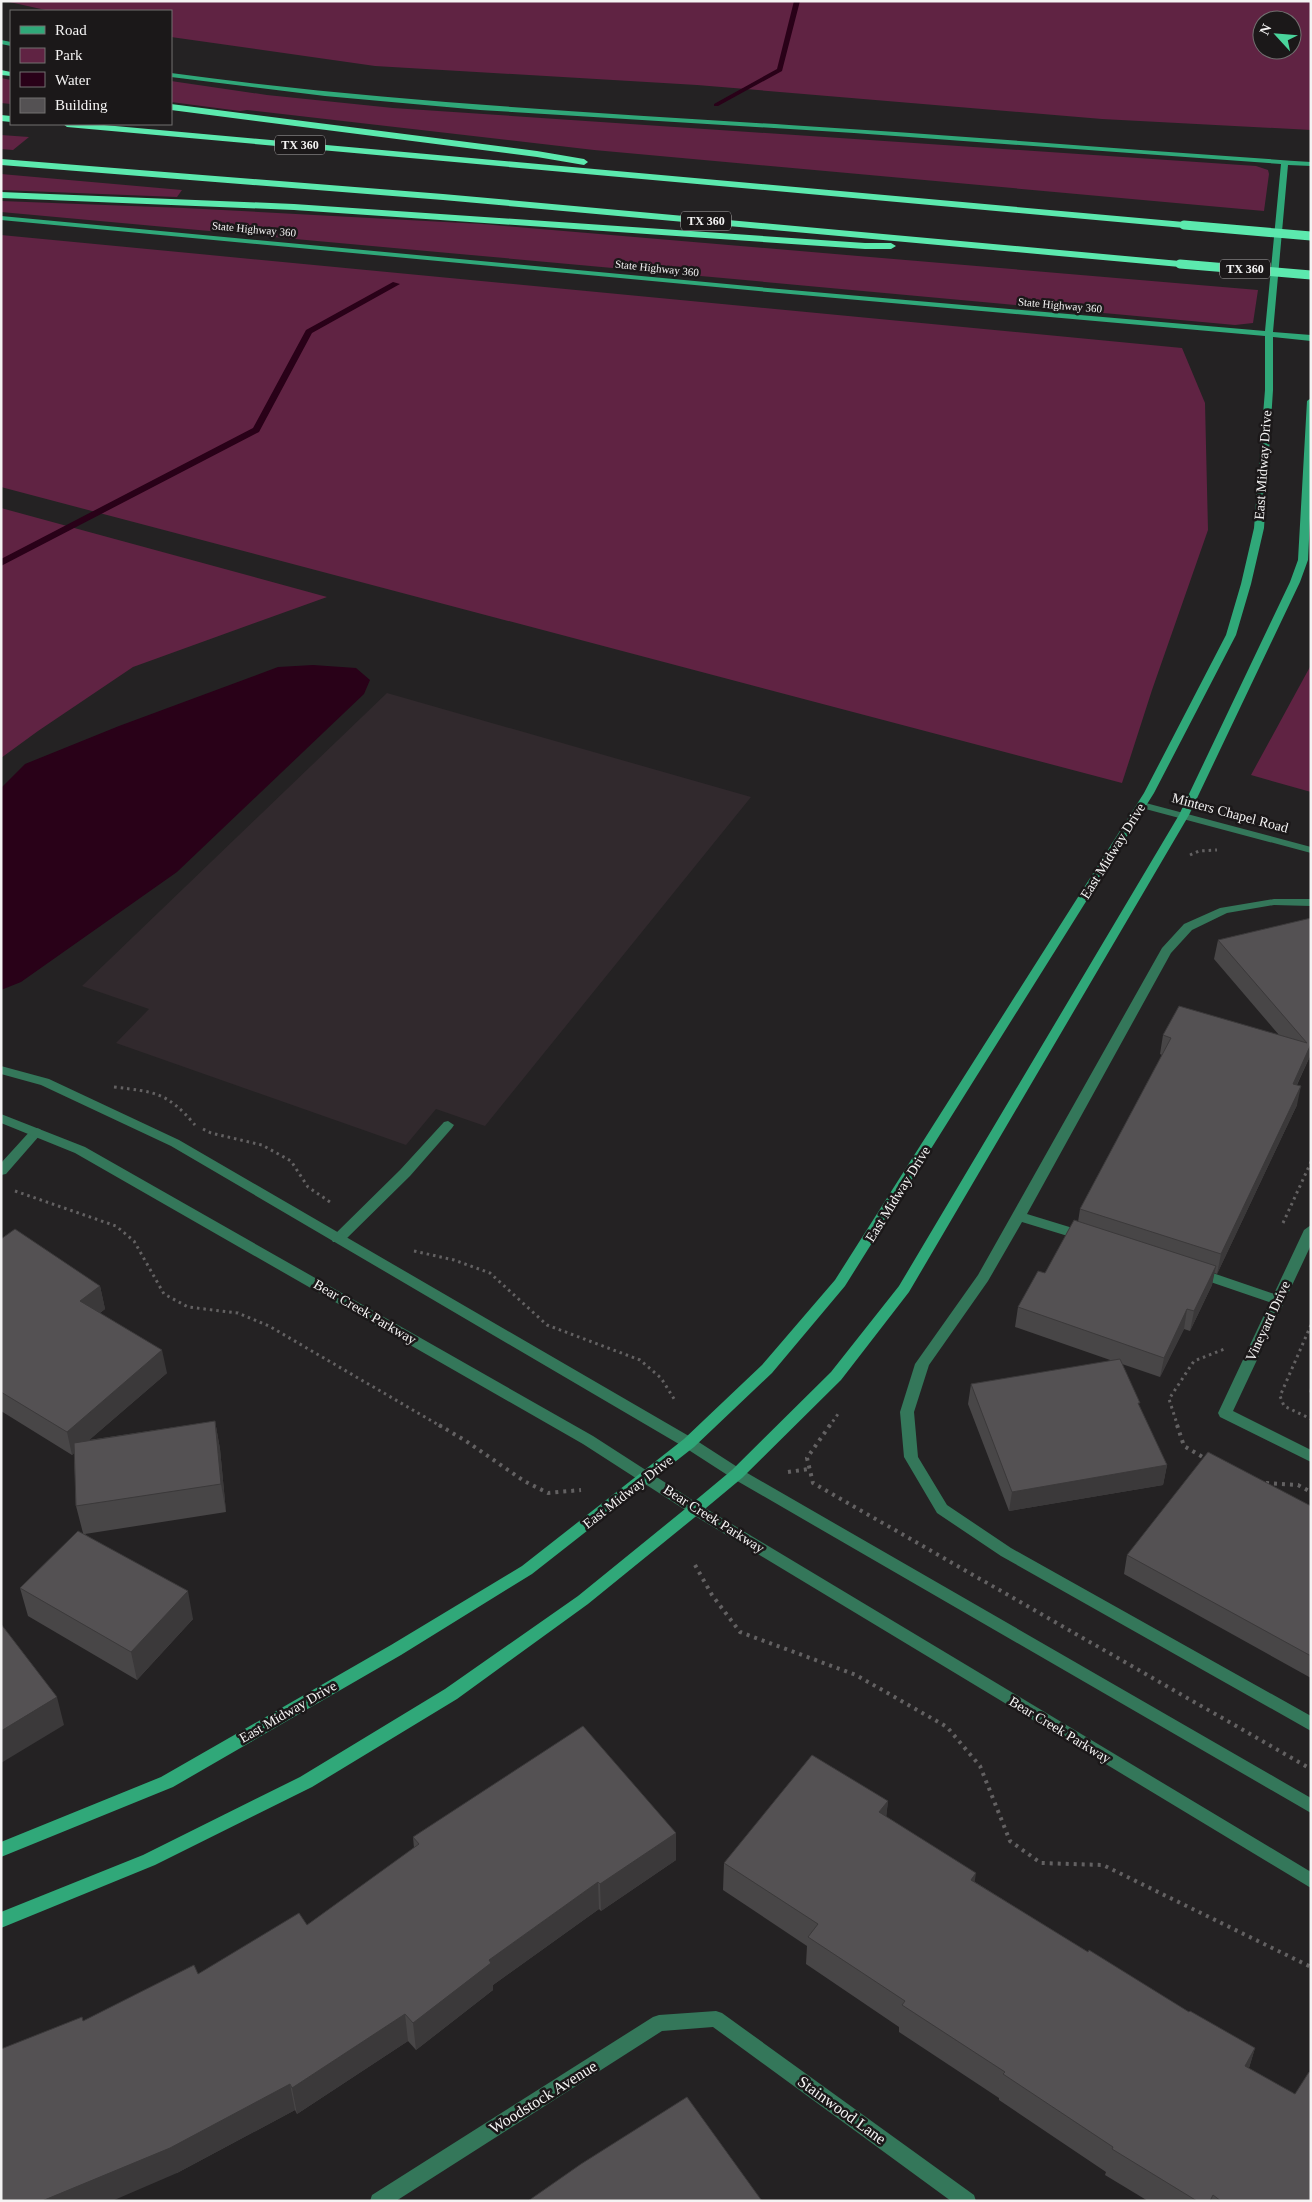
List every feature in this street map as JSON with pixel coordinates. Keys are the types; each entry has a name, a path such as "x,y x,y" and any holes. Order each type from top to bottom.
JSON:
{"highway":[{"path":"172,107 537,154 675,178"},
{"name":"TX 360","path":"78,125 1311,236"},
{"name":"TX 360","path":"1,162 443,197 1311,275"},
{"path":"1,195 294,207 866,246 969,244"}],"main road":[{"path":"172,76 322,95 426,104 928,136 1311,164"},
{"name":"East Midway Drive","path":"1,1850 167,1782 396,1650 527,1570 689,1443 767,1369 840,1283 1142,805 1231,635 1246,584 1258,528 1269,390 1269,334 1284,162"},
{"name":"State Highway 360","path":"1,218 1311,338"},
{"path":"1,1920 149,1860 306,1782 451,1694 583,1600 695,1509 737,1474 836,1376 904,1289 1184,815 1295,582 1302,560 1311,401"}],"street":[{"name":"Minters Chapel Road","path":"1142,805 1311,850"},
{"path":"1311,903 1274,902 1224,910 1188,927 1166,951 983,1278 922,1364 907,1412 911,1457 942,1509 1006,1552 1311,1724"},
{"path":"1,1070 45,1082 175,1143 689,1443 737,1474 1311,1806"},
{"name":"Bear Creek Parkway","path":"1,1118 80,1150 588,1440 695,1509 1311,1881"},
{"path":"338,1239 405,1173 448,1125"},
{"path":"1,1171 36,1132"},
{"path":"1019,1216 1094,1240"},
{"name":"Vineyard Drive","path":"1310,1231 1225,1413 1311,1457"},
{"path":"1187,1270 1278,1300"},
{"name":"Woodstock Avenue","path":"379,2201 659,2023 716,2019"},
{"name":"Stainwood Lane","path":"716,2019 967,2201"}],"path":[{"path":"1186,861 1191,853 1220,850"},
{"path":"15,1191 116,1226 134,1241 164,1294 188,1307 238,1313 269,1326 466,1441 524,1481 548,1493 581,1490"},
{"path":"1311,1325 1280,1396 1284,1406 1311,1419"},
{"path":"840,1410 807,1458 813,1483 1311,1769"},
{"path":"788,1472 809,1469"},
{"path":"695,1564 712,1595 740,1632 856,1675 947,1727 980,1766 1010,1841 1041,1863 1103,1865 1311,1967"}],"shaded area":[{"path":"387,693 751,797 485,1126 436,1109 406,1145 116,1043 149,1009 82,986"}],"green space":[{"path":"5,1 1311,1 1311,130 1102,119 697,85 375,66 172,37 172,10 46,10"},
{"path":"1,78 10,80 10,104 1,103"},
{"path":"172,81 267,95 393,108 1256,166 1268,170 1269,174 1264,211 594,150 247,110 240,111 172,102"},
{"path":"1,135 29,137 13,150 1,149"},
{"path":"1,174 182,190 177,197 1,190"},
{"path":"1,201 184,208 482,224 1258,290 1253,323 1235,325 1,212"},
{"path":"1,235 1182,348 1205,403 1208,530 1152,690 1122,783 1,487"},
{"path":"1,508 327,597 133,667 1,758"},
{"path":"1311,665 1311,792 1251,775"}],"water":[{"path":"313,665 356,668 370,680 364,694 177,872 21,982 1,990 1,788 25,764 119,726 278,667"}],"building":[{"path":"1311,918 1311,1044 1293,1084 1301,1086 1221,1254 1080,1209 1171,1038 1163,1035 1179,1006 1307,1043 1218,940"},
{"path":"1074,1220 1216,1266 1194,1311 1187,1309 1164,1358 1018,1307 1038,1271 1045,1273"},
{"path":"15,1229 100,1286 80,1301 162,1350 67,1432 1,1392 1,1239"},
{"path":"1120,1359 1167,1465 1012,1492 971,1384"},
{"path":"215,1421 221,1484 76,1506 74,1443"},
{"path":"1208,1452 1311,1506 1311,1656 1127,1555"},
{"path":"78,1531 188,1591 131,1652 20,1588"},
{"path":"1,1624 57,1697 1,1731"},
{"path":"583,1726 676,1833 600,1884 598,1882 489,1960 491,1963 413,2023 405,2014 292,2088 290,2084 170,2148 42,2201 1,2201 1,2049 82,2017 83,2021 194,1965 198,1974 299,1913 307,1925 419,1844 413,1837"},
{"path":"812,1755 888,1801 879,1812 976,1873 971,1880 1189,2012 1255,2048 1245,2066 1295,2094 1309,2072 1311,2073 1311,2201 1221,2201 1213,2195 1210,2201 1197,2201 1112,2149 1113,2147 1003,2074 1005,2072 902,2005 905,2001 808,1937 818,1924 724,1863"},
{"path":"687,2097 762,2201 528,2201 581,2164"}],"waterway":[{"path":"716,105 780,70 797,1"},
{"path":"1,563 256,430 309,332 396,284"}]}
